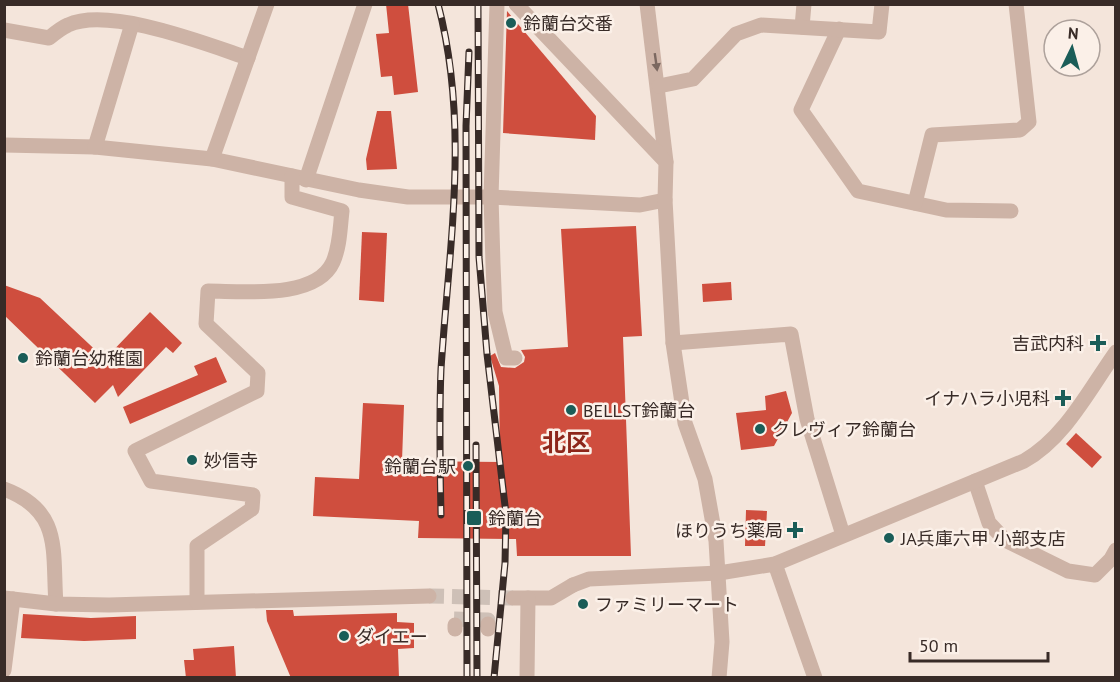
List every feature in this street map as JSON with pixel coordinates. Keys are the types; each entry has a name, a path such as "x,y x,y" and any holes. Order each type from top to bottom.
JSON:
{"street":[{"path":"212,159 267,4"},
{"path":"197,602 197,546 252,508 253,495 151,481 135,451 257,391 258,373 206,324 208,291 291,290 316,279 332,264 339,245 342,211 292,197 365,4"},
{"path":"497,4 491,197 495,312 506,356"},
{"path":"516,4 666,162"},
{"path":"647,4 659,86 666,162 665,200 673,343 685,423 705,479 719,573 722,642 719,678"},
{"path":"802,27 804,4"},
{"path":"659,86 693,79 736,34 761,25 879,32 882,4"},
{"path":"915,203 932,135 1020,130 1029,122 1016,4"},
{"path":"4,30 49,38 69,24 89,20 152,26 248,58"},
{"path":"95,147 132,24"},
{"path":"839,29 801,110 858,190 946,210 1011,211"},
{"path":"4,145 95,147 212,159 299,178 408,197 491,197 640,205 665,200"},
{"path":"673,343 791,334 807,419 843,535"},
{"path":"527,678 520,598 551,597 573,585 596,578 719,573 775,564 1042,451 1058,434 1116,352"},
{"path":"975,481 988,523 1005,540 1068,571 1095,575 1111,559 1116,550"},
{"path":"4,489 26,497 41,510 50,527 56,604"},
{"path":"775,564 815,678"},
{"path":"4,670 9,599 56,604 429,596"}],"building":[{"path":"386,4 408,4 418,92 394,95 392,76 381,77 376,34 389,33"},
{"path":"507,11 596,116 595,140 503,133"},
{"path":"377,111 391,111 397,169 367,170 366,159"},
{"name":"BELLST鈴蘭台","path":"636,226 642,336 623,337 631,556 517,556 516,539 418,538 419,521 313,516 315,477 359,479 363,403 404,405 402,461 500,462 499,386 490,356 495,353 501,367 515,368 524,362 525,357 521,350 568,347 561,229"},
{"path":"362,232 387,233 384,302 359,300"},
{"path":"731,282 732,300 703,302 702,284"},
{"path":"4,285 40,298 105,359 150,312 182,343 173,353 166,347 118,397 113,385 95,403 4,315"},
{"path":"216,357 227,382 130,424 123,407 198,375 194,366"},
{"name":"クレヴィア鈴蘭台","path":"786,391 792,413 774,446 741,450 736,413 766,410 765,396"},
{"path":"1076,433 1102,457 1092,468 1066,444"},
{"path":"746,510 767,511 765,546 745,546"},
{"name":"ダイエー","path":"266,610 293,610 294,616 397,613 397,622 414,623 414,648 398,649 399,678 291,678 267,621"},
{"path":"23,614 91,618 136,616 136,639 84,641 21,638"},
{"path":"234,646 236,678 186,678 184,660 194,660 193,649"}],"tunnel":[{"path":"429,596 513,598"},
{"path":"454,619 488,620 488,629"}],"railway":[{"path":"438,4 448,50 455,141 452,232 441,369 441,515"},
{"path":"478,4 479,257 487,354 506,514 505,563 494,678"},
{"path":"467,678 466,126 469,52"},
{"path":"476,445 477,678"}],"place":[{"name":"鈴蘭台交番","path":"511,23"},
{"name":"吉武内科","path":"1098,343"},
{"name":"鈴蘭台幼稚園","path":"23,358"},
{"name":"イナハラ小児科","path":"1063,398"},
{"name":"BELLST鈴蘭台","path":"571,410"},
{"name":"クレヴィア鈴蘭台","path":"760,429"},
{"name":"妙信寺","path":"192,460"},
{"name":"鈴蘭台駅","path":"468,466"},
{"name":"鈴蘭台","path":"474,518"},
{"name":"ほりうち薬局","path":"795,530"},
{"name":"JA兵庫六甲 小部支店","path":"889,538"},
{"name":"ファミリーマート","path":"583,604"},
{"name":"ダイエー","path":"344,636"}],"district":[{"name":"北区","path":"566,442"}]}
